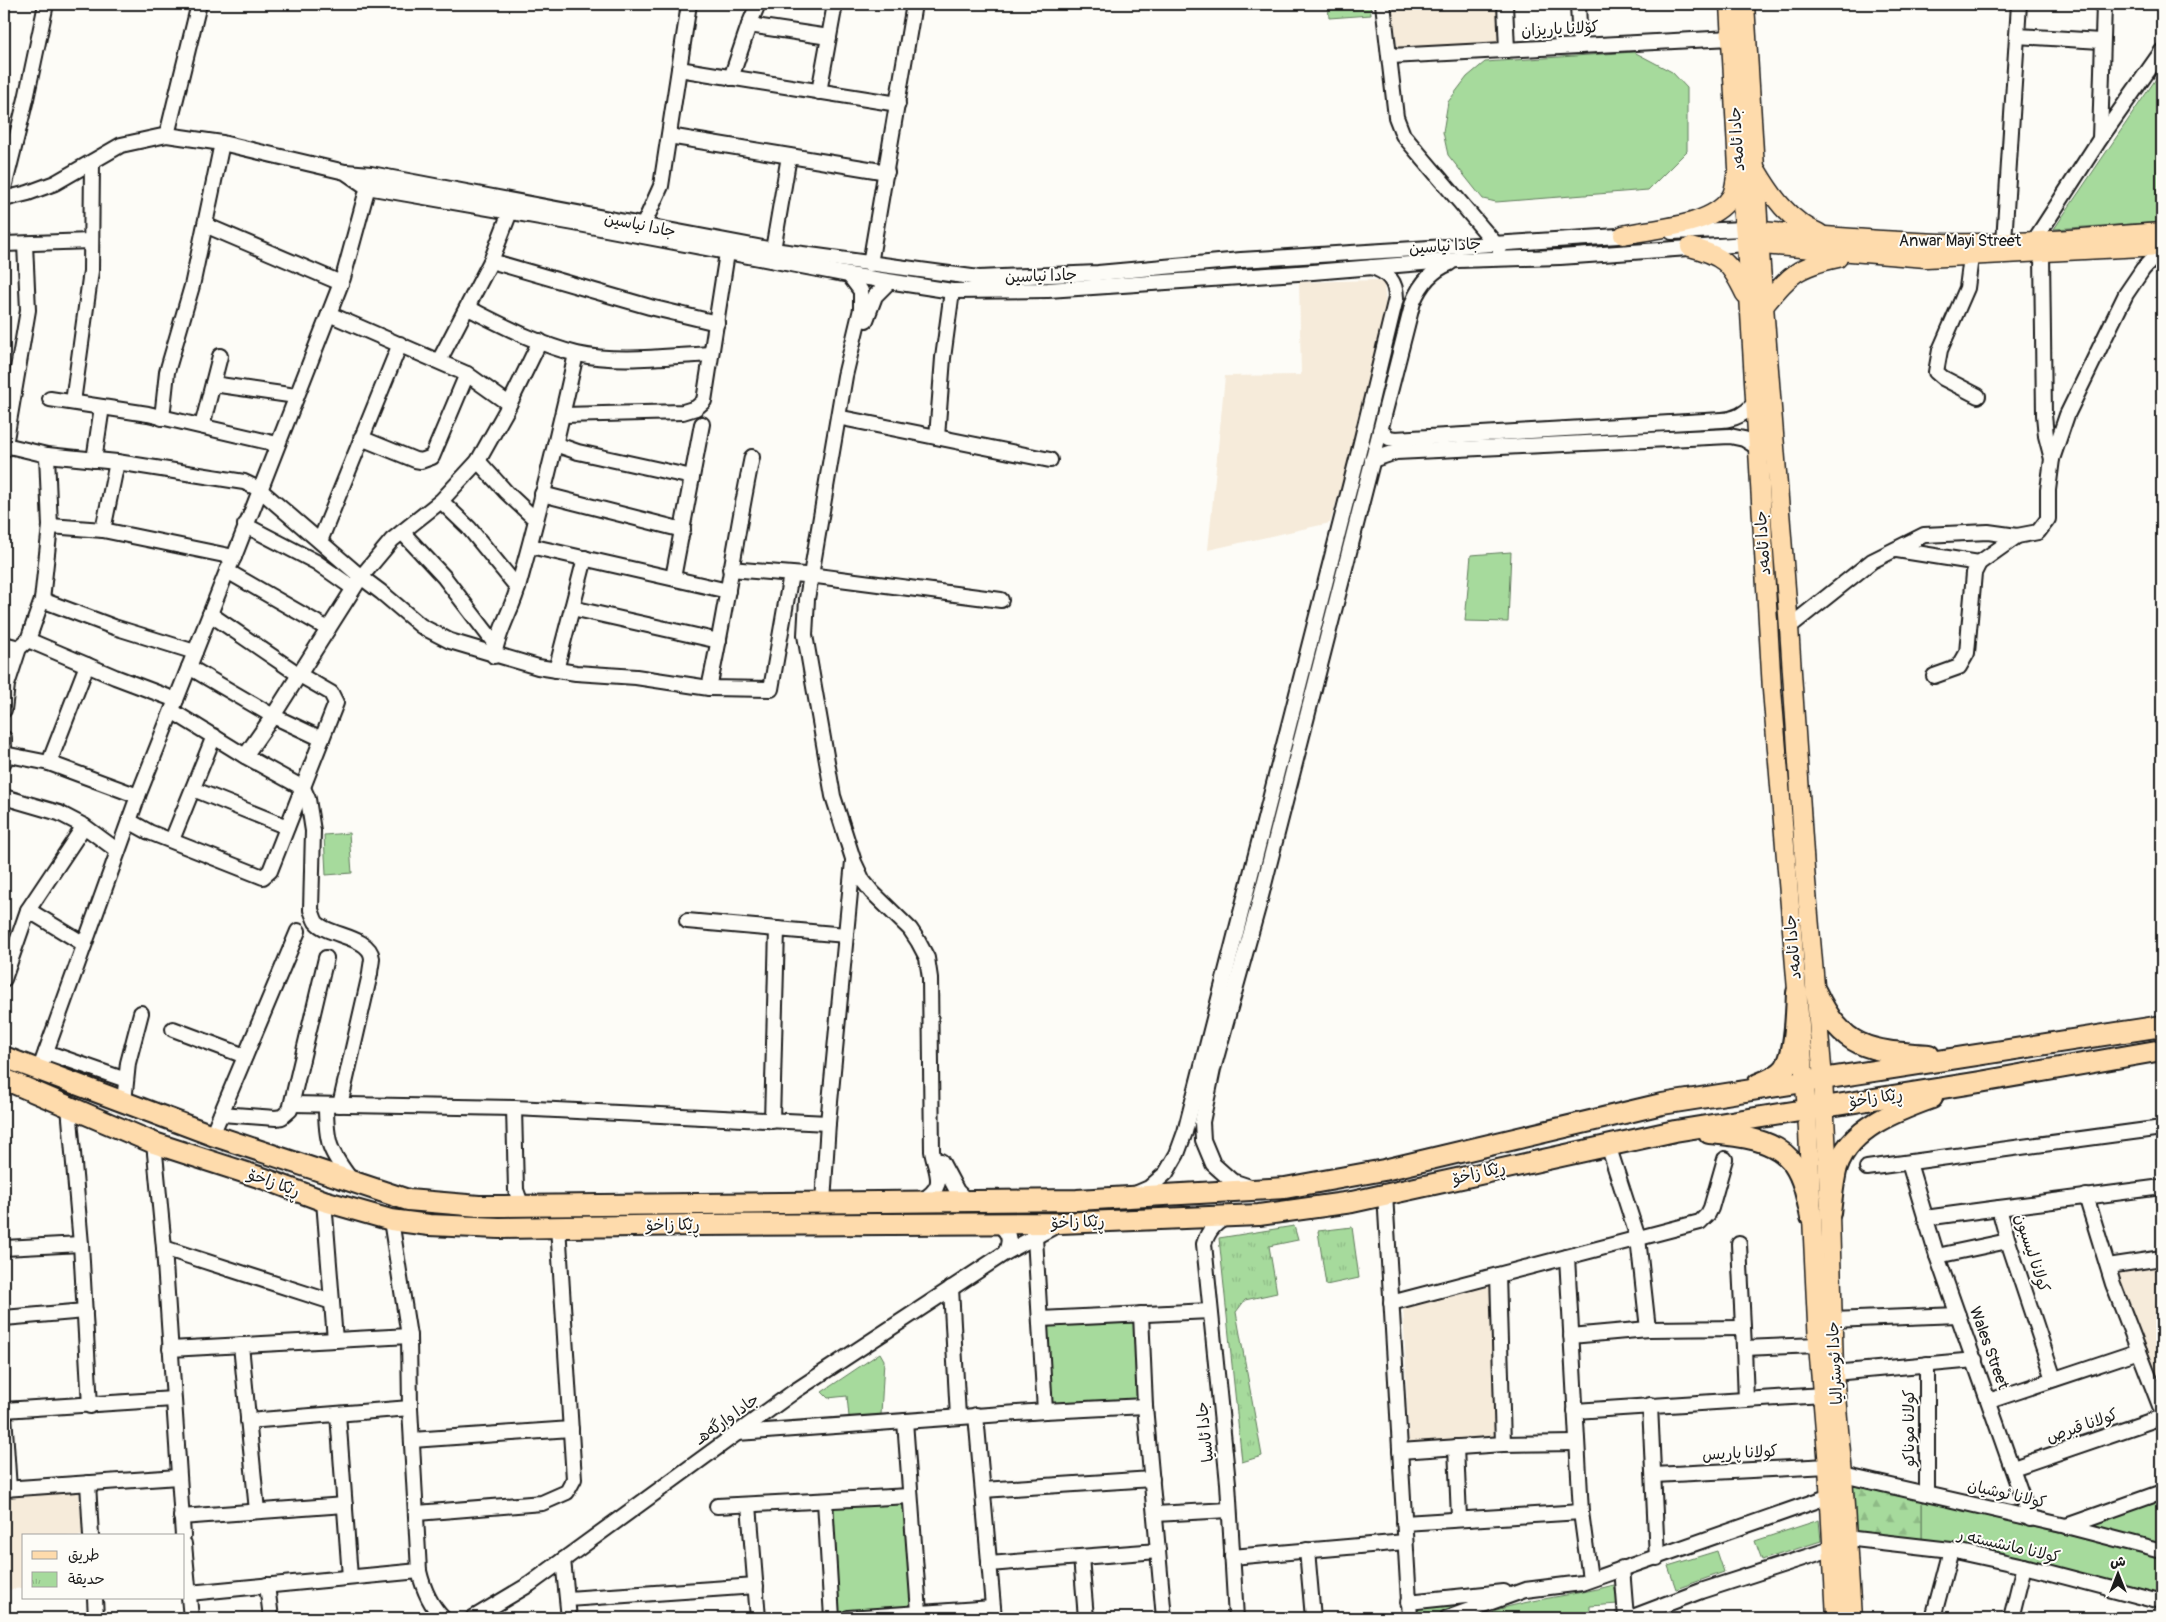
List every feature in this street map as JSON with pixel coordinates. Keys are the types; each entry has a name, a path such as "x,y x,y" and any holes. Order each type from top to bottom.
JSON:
{"highway":[{"path":"1806,993 1856,1043 1884,1051 1906,1054 1976,1056"},
{"path":"1726,1094 1766,1081 1779,1074 1786,1067 1806,993"},
{"name":"ڕێکا زاخۆ","path":"4,1057 212,1135 408,1200 479,1206 504,1206 521,1198 760,1204 1077,1200 1285,1188 1384,1170 1662,1104 2162,1026"},
{"name":"ڕێکا زاخۆ","path":"4,1079 154,1143 265,1179 324,1201 391,1220 429,1226 499,1228 726,1224 1060,1223 1259,1215 1325,1206 1675,1131 1980,1082 2162,1050"},
{"path":"1820,1215 1838,1166 1852,1141 1862,1132 1914,1104 1980,1082"},
{"path":"1675,1131 1741,1137 1776,1148 1794,1164 1802,1183 1820,1215"},
{"path":"725,1203 732,1208 734,1216 726,1224"},
{"path":"760,1204 752,1212 754,1220 760,1224"}],"main road":[{"name":"جادا ئامەد","path":"1729,4 1731,38 1746,167 1756,304 1789,628 1805,869 1806,993"},
{"path":"1623,235 1692,222 1715,214 1731,198 1746,167 1745,4"},
{"path":"1746,167 1783,208 1806,228 1826,236"},
{"name":"Anwar Mayi Street","path":"1752,237 1854,254 1926,258 1971,257 2162,232"},
{"name":"Anwar Mayi Street","path":"1752,237 1826,236 1944,243 2004,242 2038,247 2162,248"},
{"path":"1690,247 1721,258 1734,270 1756,304 1800,269 1815,262 1854,254"},
{"name":"جادا ئامەد","path":"1756,304 1754,404 1772,690 1806,993 1816,1108"},
{"name":"جادا ئوسترالیا","path":"1816,1108 1820,1215 1818,1345 1830,1496 1831,1548 1836,1618"},
{"name":"جادا ئوسترالیا","path":"1820,1215 1832,1320 1834,1373 1843,1475 1852,1618"}],"street":[{"path":"4,188 26,99 46,4"},
{"path":"167,135 199,4"},
{"path":"643,226 661,186 689,4"},
{"path":"730,78 758,4"},
{"path":"819,92 835,4"},
{"path":"870,264 914,4"},
{"path":"1383,4 1396,117 1403,134 1496,243 1502,258"},
{"path":"1505,4 1507,50"},
{"path":"1578,4 1580,46"},
{"path":"2004,242 2019,4"},
{"path":"2100,139 2101,41 2104,4"},
{"path":"749,25 829,37"},
{"path":"2017,36 2101,41"},
{"name":"کۆلانا یاریزان","path":"1390,56 1731,38"},
{"path":"2052,459 2044,414 2038,247 2100,139 2162,51"},
{"path":"679,69 898,104"},
{"path":"4,199 48,186 121,145 167,135 222,142 345,172 367,188"},
{"path":"669,136 887,172"},
{"path":"162,418 167,372 192,286 222,142"},
{"path":"773,250 789,156"},
{"path":"73,402 90,271 92,162"},
{"name":"جادا نیاسین","path":"345,172 371,174 643,226 757,252 849,276 952,291 1048,290 1458,260 1560,257 1690,247 1752,237"},
{"path":"39,1071 138,796 234,557 340,283 371,174"},
{"name":"جادا نیاسین","path":"367,188 727,252 773,250 979,278 1098,273 1240,260 1722,229 1752,237"},
{"path":"439,361 491,261 510,212"},
{"path":"205,225 340,283"},
{"path":"4,244 91,241"},
{"path":"26,244 28,310 8,393 4,448 47,455 117,462 244,482 260,489 320,541 357,583"},
{"path":"1789,628 1872,561 1924,535 1988,532 2017,536 2038,532 2048,518 2048,490 2052,459 2066,415 2126,294 2143,269 2162,248"},
{"path":"563,416 684,412 696,408 704,401 727,252"},
{"path":"1971,257 1967,288 1940,350 1936,372 1943,378 1978,396"},
{"path":"1128,1197 1149,1188 1166,1173 1177,1154 1208,1066 1259,905 1416,294 1423,282 1433,273 1444,265 1458,260"},
{"path":"491,261 650,307 716,323"},
{"path":"1258,1189 1232,1182 1213,1164 1203,1140 1202,1122 1208,1066 1244,898 1396,298 1392,279 1383,271 1371,267"},
{"path":"849,276 868,296 868,311 842,418 815,575 807,600 804,635 833,796 853,860 863,881 887,909 910,929 927,958 930,978 932,1151 939,1176 936,1186 921,1201"},
{"path":"889,282 868,296 862,309 845,376 834,437 815,575 810,630 839,791 851,833 869,876 893,904 916,925 933,953 936,973 938,1146 940,1158 952,1183 966,1200"},
{"path":"1396,291 1404,285 1409,286 1416,294"},
{"path":"937,437 942,358 952,291"},
{"path":"468,308 540,342 576,354 641,358 711,354"},
{"path":"328,314 467,374 509,404"},
{"path":"246,756 274,716 298,674 357,583 392,540 441,501 478,461 540,342"},
{"path":"320,541 400,344"},
{"path":"495,650 518,588 530,546 563,416 576,354"},
{"path":"202,426 220,356"},
{"path":"361,438 415,460 427,460 432,457 467,374"},
{"path":"213,384 296,396"},
{"path":"50,399 162,418 277,444"},
{"path":"1372,460 1396,445 1722,420 1737,417 1747,412 1754,404"},
{"path":"94,460 102,407"},
{"path":"1737,417 1742,421 1744,427 1742,433 1737,437"},
{"path":"842,418 1050,460"},
{"path":"673,578 702,424"},
{"path":"1380,430 1396,445 1737,437 1757,447"},
{"path":"555,444 578,452 692,477"},
{"path":"4,710 7,685 42,600 50,526 47,455"},
{"path":"709,688 752,457"},
{"path":"478,461 506,492 536,520"},
{"path":"103,530 117,462"},
{"path":"542,494 683,530"},
{"path":"441,501 469,528 518,588"},
{"path":"1345,504 1360,509"},
{"path":"245,525 357,583 381,592 421,626 450,641 495,650 538,667 636,677 709,688 771,689 791,574"},
{"path":"50,526 103,530 234,557"},
{"path":"402,532 444,576 495,650"},
{"path":"1934,676 1959,667 1967,653 1974,573 1978,563 2017,536"},
{"path":"530,546 728,590"},
{"path":"1897,550 1978,563"},
{"path":"556,670 586,558"},
{"path":"730,569 815,575 1001,600"},
{"path":"227,571 328,628"},
{"path":"42,600 114,627 195,652"},
{"path":"572,608 718,641"},
{"path":"129,821 149,832 263,877 270,871 322,740 336,703 335,697 210,614"},
{"path":"4,644 23,644 88,665 174,706 214,736 302,788 308,799 313,831 311,910 316,921 323,927 358,942 368,948 372,956 370,974 326,1135 335,1159 353,1182"},
{"path":"1304,663 1319,667"},
{"path":"49,763 88,665"},
{"path":"189,667 274,716 322,740"},
{"path":"172,840 214,736"},
{"path":"4,738 4,763"},
{"path":"1284,743 1299,746"},
{"path":"4,754 49,763 138,796"},
{"path":"192,789 287,828"},
{"path":"4,797 59,813 84,826 118,850"},
{"path":"4,979 28,910 84,826"},
{"path":"823,1203 828,1123 853,860"},
{"path":"1244,898 1259,905"},
{"path":"28,910 84,944"},
{"path":"687,921 846,935"},
{"path":"772,1122 777,929"},
{"path":"212,1135 298,931"},
{"path":"221,1114 282,1117 287,1114 292,1104 326,958"},
{"path":"124,1102 131,1046 141,1013"},
{"path":"173,1029 246,1056"},
{"path":"46,1052 126,1080"},
{"path":"292,1104 514,1108 772,1122 828,1123"},
{"path":"69,1107 81,1244 90,1406"},
{"path":"514,1108 521,1198"},
{"path":"1867,1168 2162,1128"},
{"path":"154,1143 164,1248 183,1534"},
{"path":"1608,1144 1638,1238 1648,1330"},
{"path":"1391,1303 1700,1222 1711,1208 1725,1159"},
{"name":"Wales Street","path":"1910,1163 1925,1218 2030,1519"},
{"path":"936,1186 940,1189 947,1189 952,1183"},
{"name":"كولانا ليسبون","path":"2054,1379 2008,1242 2000,1208 2162,1187"},
{"path":"1385,1194 1410,1618"},
{"path":"2086,1196 2108,1266 2162,1411"},
{"path":"324,1201 335,1340"},
{"path":"1925,1218 2000,1208"},
{"path":"1204,1244 1207,1236 1217,1223 1233,1216"},
{"path":"1176,1218 1190,1225 1204,1244"},
{"path":"391,1220 409,1336 410,1408 419,1571 430,1601 443,1618"},
{"path":"996,1223 1004,1228 1009,1236 1009,1245 1005,1253"},
{"name":"جادا وارگه‌هـ","path":"473,1618 530,1584 795,1391 1005,1253 1060,1223"},
{"path":"417,1513 475,1510 542,1503 567,1492 574,1479 558,1226"},
{"path":"1035,1237 1045,1410"},
{"path":"1938,1256 2008,1242"},
{"path":"4,1248 81,1244"},
{"name":"جادا ئاسيا","path":"1204,1244 1229,1510 1236,1618"},
{"path":"1738,1244 1746,1400"},
{"path":"164,1248 332,1302"},
{"path":"1567,1257 1581,1512 1590,1579"},
{"path":"2108,1266 2162,1258"},
{"path":"1498,1275 1503,1444"},
{"path":"951,1288 958,1417"},
{"path":"4,1318 85,1311"},
{"path":"1040,1319 1210,1311"},
{"path":"1140,1314 1145,1406 1164,1618"},
{"path":"1832,1320 1958,1314"},
{"path":"1571,1336 1648,1330 1743,1328"},
{"path":"170,1349 409,1336"},
{"path":"241,1345 257,1511"},
{"path":"1744,1348 1818,1345"},
{"path":"1989,1401 2139,1351"},
{"path":"1834,1373 1975,1360"},
{"name":"كولانا موناكو","path":"1927,1364 1927,1493"},
{"path":"1575,1410 1823,1396"},
{"path":"4,1410 90,1406 173,1399"},
{"path":"1650,1405 1656,1558"},
{"path":"736,1434 1045,1410 1145,1406"},
{"path":"248,1421 410,1408"},
{"path":"4,1414 6,1489 178,1477"},
{"path":"338,1414 350,1577"},
{"path":"848,1618 919,1612 994,1613 976,1415"},
{"name":"كولانا قبرص","path":"2013,1468 2162,1417"},
{"path":"905,1421 919,1612"},
{"path":"412,1440 571,1429"},
{"path":"1400,1451 1503,1444 1577,1443"},
{"path":"1456,1447 1459,1518"},
{"name":"كولانا پاریس","path":"1654,1475 1828,1466"},
{"name":"كولانا ئوشيان","path":"1843,1475 2066,1526 2162,1551"},
{"path":"983,1490 1152,1479"},
{"path":"88,1483 91,1534"},
{"path":"2066,1526 2162,1492"},
{"path":"717,1506 910,1496"},
{"path":"1408,1602 1582,1583 1830,1496"},
{"path":"825,1501 832,1618"},
{"path":"181,1517 345,1505"},
{"path":"749,1505 758,1618"},
{"path":"1155,1514 1229,1510"},
{"path":"1404,1523 1459,1518 1581,1512"},
{"name":"كولانا مانشسته ر","path":"1846,1538 1951,1550 2024,1566 2162,1602"},
{"path":"1232,1556 1405,1542"},
{"path":"1630,1618 1701,1591 1831,1548"},
{"path":"1307,1550 1314,1618"},
{"path":"1934,1618 1951,1550"},
{"path":"989,1564 1158,1551"},
{"path":"185,1554 191,1618"},
{"path":"1081,1557 1086,1618"},
{"path":"563,1560 569,1618"},
{"path":"2011,1618 2024,1566"},
{"path":"1622,1568 1626,1618"},
{"path":"189,1593 419,1571"},
{"path":"267,1585 271,1618"},
{"path":"568,1599 756,1586"},
{"path":"1447,1618 1525,1590"},
{"path":"95,1600 96,1618"},
{"path":"498,1603 498,1618"}],"shaded area":[{"path":"1391,4 1497,4 1500,45 1398,51"},
{"path":"1377,280 1384,284 1386,306 1343,480 1330,523 1208,550 1225,376 1301,375 1299,282"},
{"path":"2162,1267 2162,1392 2117,1273"},
{"path":"1493,1281 1494,1436 1409,1443 1403,1306"},
{"path":"79,1492 83,1534 22,1534 22,1588 4,1590 4,1498"}],"green space":[{"path":"1328,4 1370,4 1371,15 1329,18"},
{"path":"1634,52 1672,72 1687,88 1687,151 1648,190 1496,202 1483,199 1448,155 1443,132 1448,102 1467,77 1485,62"},
{"path":"2162,70 2162,222 2054,229"},
{"path":"1511,552 1508,622 1465,621 1471,555"},
{"path":"349,833 352,873 326,875 324,835"},
{"path":"1294,1226 1298,1240 1269,1246 1277,1293 1245,1300 1236,1312 1262,1456 1242,1462 1219,1238"},
{"path":"1352,1227 1359,1278 1326,1285 1318,1231"},
{"path":"1141,1314 1145,1406 1045,1411 1040,1319"},
{"path":"880,1353 884,1360 881,1415 849,1417 847,1396 828,1398 822,1392"},
{"path":"1850,1485 1922,1501 1922,1541 1852,1534"},
{"path":"910,1496 919,1612 832,1618 825,1501"},
{"path":"2162,1497 2162,1544 2083,1525"},
{"path":"1922,1501 2162,1557 2162,1596 1922,1541"},
{"path":"1819,1520 1821,1541 1762,1560 1755,1541"},
{"path":"1717,1551 1724,1572 1676,1589 1668,1566"},
{"path":"1614,1585 1618,1604 1590,1606 1590,1618 1494,1618 1493,1611"},
{"path":"1525,1590 1447,1618 1410,1618 1408,1602"}]}
